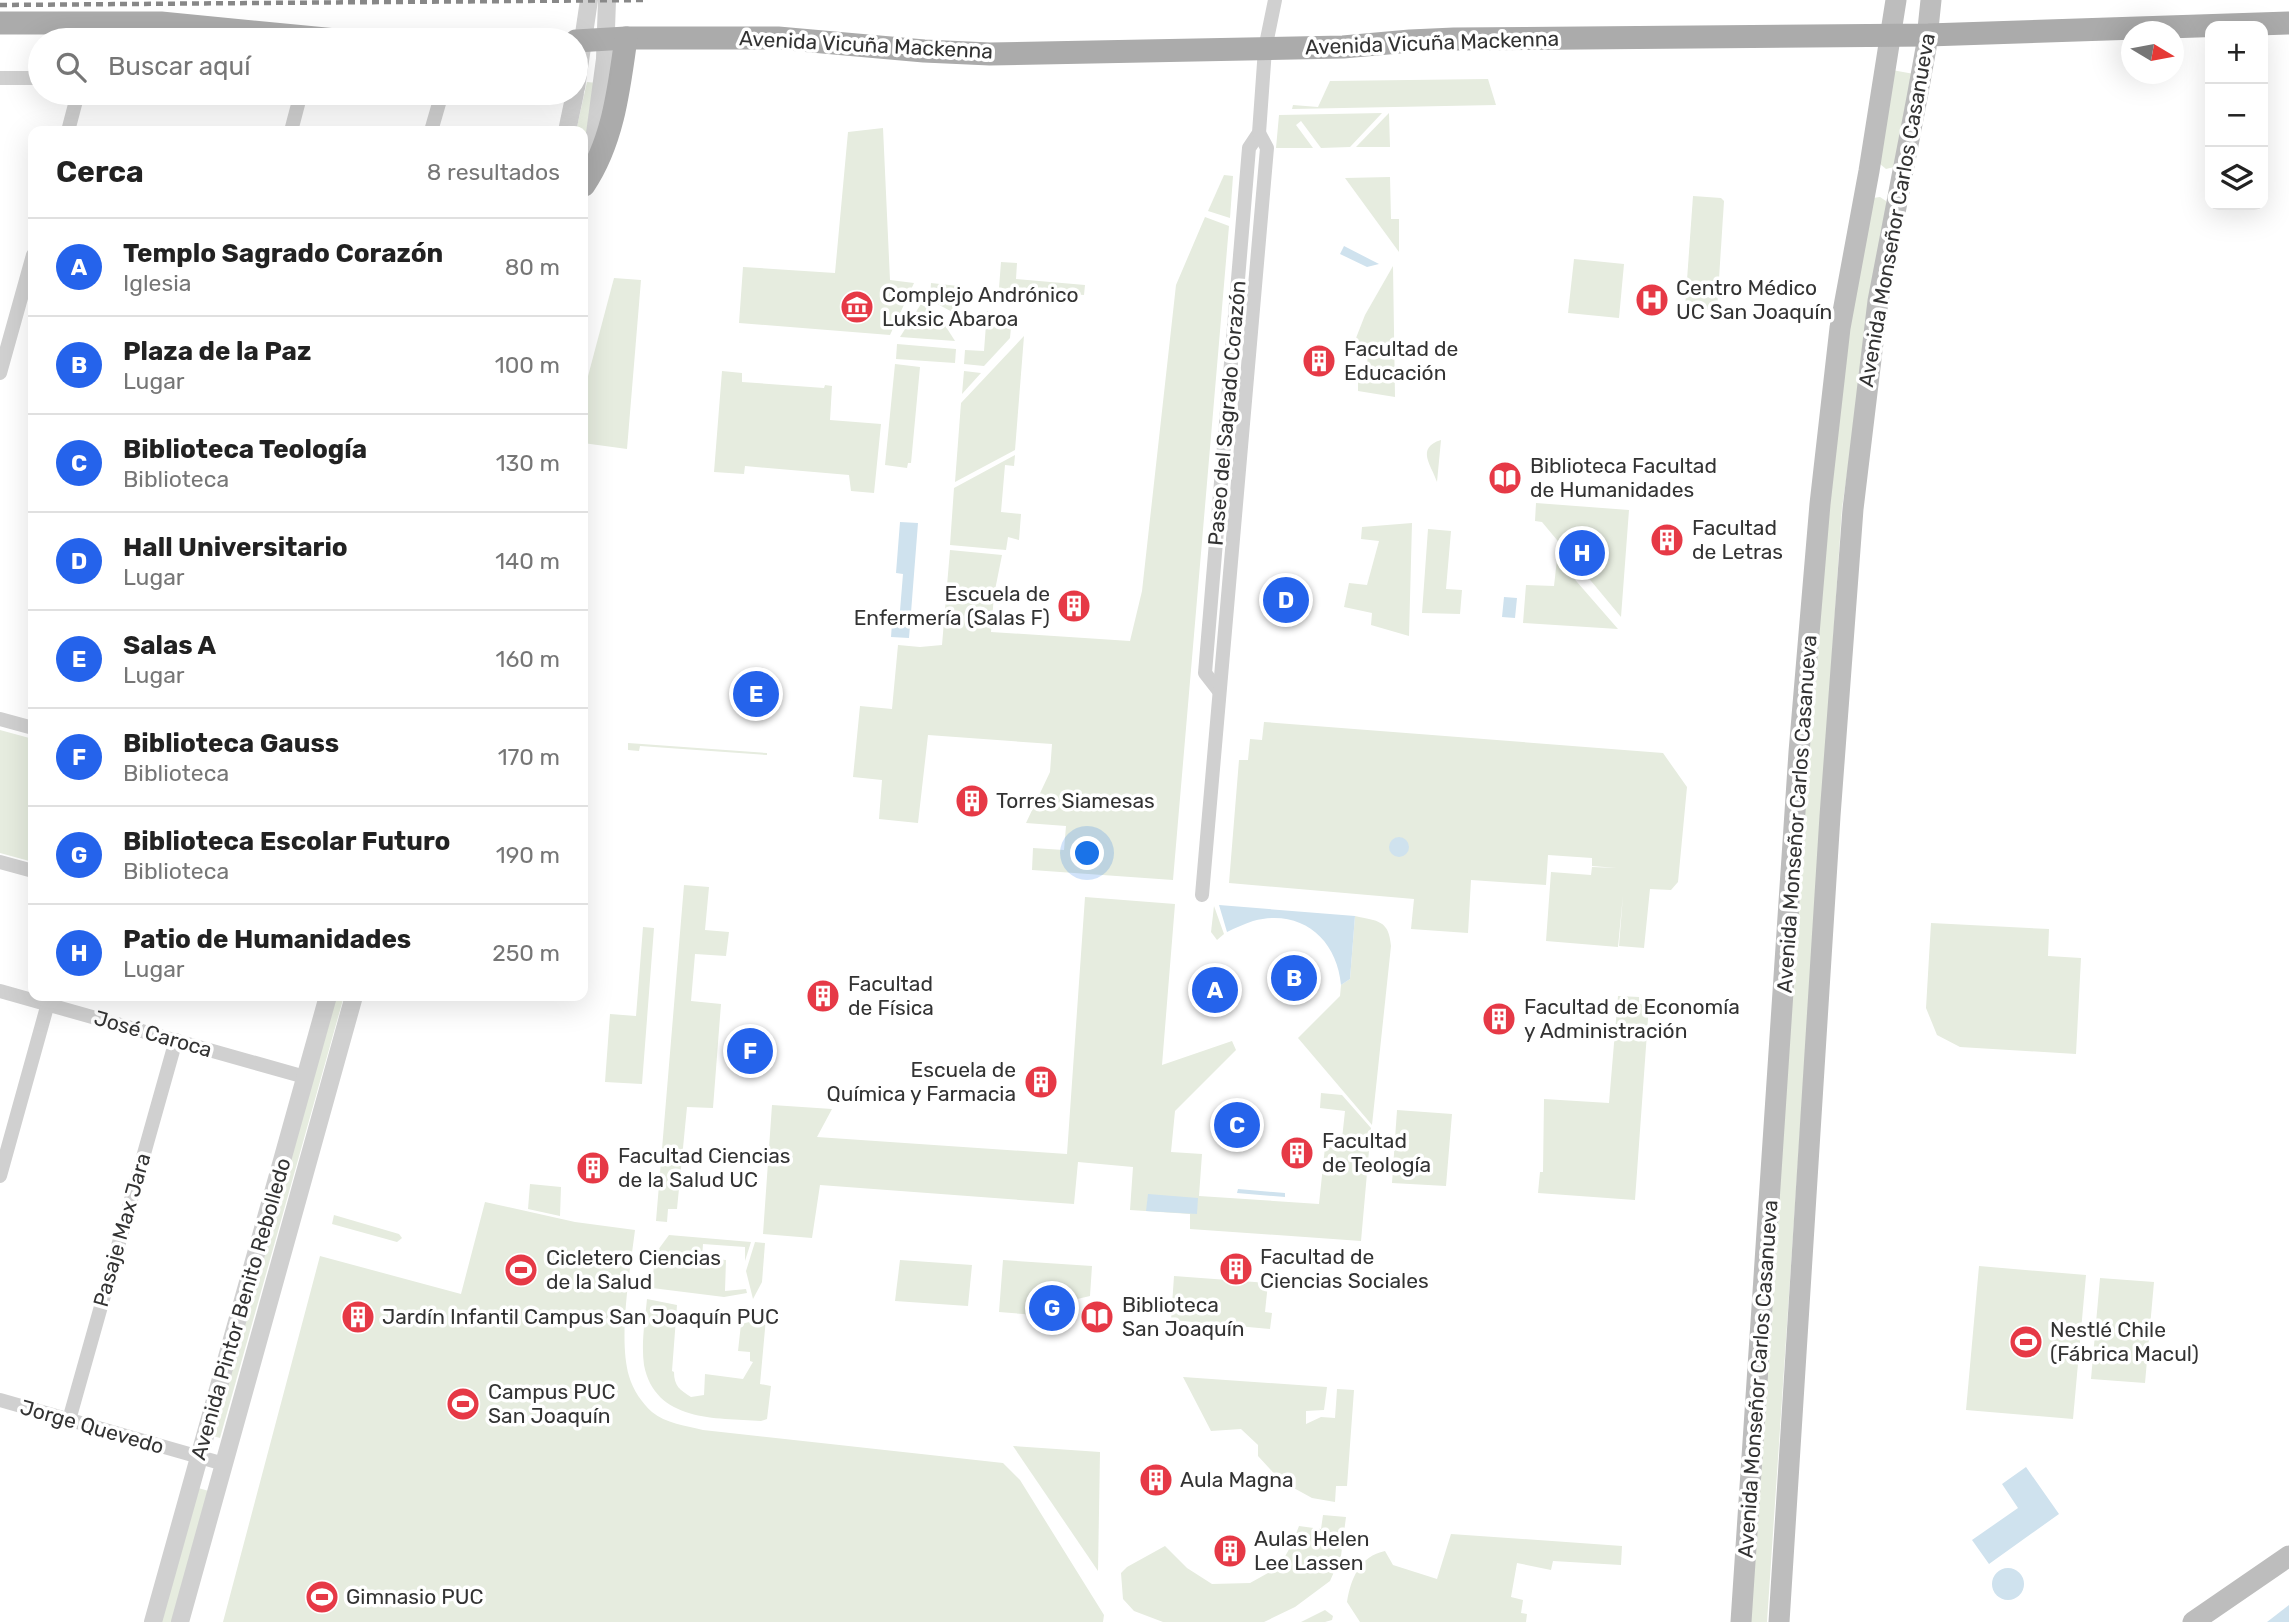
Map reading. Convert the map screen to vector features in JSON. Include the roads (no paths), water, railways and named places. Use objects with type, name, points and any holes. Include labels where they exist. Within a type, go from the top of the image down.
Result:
[{"type":"main road","name":"Avenida Monseñor Carlos Casanueva","points":[[1741,1622],[1799,752],[1820,504],[1843,306],[1869,171],[1895,5]]},
{"type":"main road","name":"Avenida Vicuña Mackenna","points":[[598,40],[778,38],[957,53],[1265,50],[1454,39],[1890,36],[1929,16],[2289,23]]},
{"type":"main road","name":"Avenida Monseñor Carlos Casanueva","points":[[1779,1622],[1830,816],[1853,509],[1878,301],[1929,16]]},
{"type":"main road","points":[[0,23],[161,23],[212,28]]},
{"type":"main road","points":[[588,180],[606,142],[619,88],[598,40]]},
{"type":"main road","points":[[2193,1622],[2289,1556]]},
{"type":"street","points":[[589,0],[598,40]]},
{"type":"street","points":[[588,59],[598,40],[607,0]]},
{"type":"street","name":"Paseo del Sagrado Corazón","points":[[1202,895],[1219,691],[1205,673],[1249,148],[1259,133],[1265,50],[1275,0]]},
{"type":"street","points":[[0,78],[28,78]]},
{"type":"street","points":[[69,126],[75,105]]},
{"type":"street","points":[[292,126],[299,105]]},
{"type":"street","points":[[432,126],[439,105]]},
{"type":"street","points":[[568,126],[572,105]]},
{"type":"street","points":[[0,373],[28,272]]},
{"type":"street","points":[[0,719],[28,727]]},
{"type":"street","points":[[0,862],[28,870]]},
{"type":"street","name":"José Caroca","points":[[0,991],[28,996]]},
{"type":"street","points":[[0,1176],[7,1124],[49,1001]]},
{"type":"street","name":"José Caroca","points":[[52,1001],[305,1077]]},
{"type":"street","name":"Avenida Pintor Benito Rebolledo","points":[[153,1622],[327,1001]]},
{"type":"street","name":"Avenida Pintor Benito Rebolledo","points":[[180,1622],[353,1001]]},
{"type":"street","name":"Pasaje Max Jara","points":[[69,1420],[176,1040]]},
{"type":"street","name":"Jorge Quevedo","points":[[0,1400],[224,1464]]},
{"type":"water","points":[[1344,246],[1379,264],[1367,267],[1340,254]]},
{"type":"water","points":[[900,522],[918,523],[909,638],[891,637],[892,623],[899,623],[903,574],[896,573]]},
{"type":"water","points":[[1504,597],[1517,598],[1515,618],[1502,617]]},
{"type":"water","points":[[1399,837],[1406,840],[1409,847],[1406,854],[1399,857],[1392,854],[1389,847],[1392,840]]},
{"type":"water","points":[[1219,905],[1355,916],[1350,979],[1341,985],[1332,953],[1324,941],[1300,923],[1270,918],[1253,921],[1227,932]]},
{"type":"water","points":[[1238,1189],[1285,1193],[1285,1197],[1237,1193]]},
{"type":"water","points":[[1148,1194],[1198,1198],[1197,1214],[1146,1211]]},
{"type":"water","points":[[2026,1467],[2059,1514],[1989,1564],[1972,1540],[2018,1508],[2002,1484]]},
{"type":"water","points":[[2008,1568],[2019,1573],[2024,1584],[2019,1595],[2008,1600],[1997,1595],[1992,1584],[1997,1573]]},
{"type":"water","points":[[2289,1605],[2289,1622],[2267,1622]]},
{"type":"railway","points":[[0,5],[648,0]]},
{"type":"place","name":"Centro Médico UC San Joaquín","points":[[1652,300]]},
{"type":"place","name":"Complejo Andrónico Luksic Abaroa","points":[[857,307]]},
{"type":"place","name":"Facultad de Educación","points":[[1319,361]]},
{"type":"place","name":"Biblioteca Facultad de Humanidades","points":[[1505,478]]},
{"type":"place","name":"Facultad de Letras","points":[[1667,540]]},
{"type":"place","name":"Patio de Humanidades","points":[[1582,553]]},
{"type":"place","name":"Hall Universitario","points":[[1286,600]]},
{"type":"place","name":"Escuela de Enfermería (Salas F)","points":[[1074,606]]},
{"type":"place","name":"Salas A","points":[[756,694]]},
{"type":"place","name":"Torres Siamesas","points":[[972,801]]},
{"type":"place","name":"Plaza de la Paz","points":[[1294,978]]},
{"type":"place","name":"Templo Sagrado Corazón","points":[[1215,990]]},
{"type":"place","name":"Facultad de Física","points":[[823,996]]},
{"type":"place","name":"Facultad de Economía y Administración","points":[[1499,1019]]},
{"type":"place","name":"Biblioteca Gauss","points":[[750,1051]]},
{"type":"place","name":"Escuela de Química y Farmacia","points":[[1041,1082]]},
{"type":"place","name":"Biblioteca Teología","points":[[1237,1125]]},
{"type":"place","name":"Facultad de Teología","points":[[1297,1153]]},
{"type":"place","name":"Facultad Ciencias de la Salud UC","points":[[593,1168]]},
{"type":"place","name":"Facultad de Ciencias Sociales","points":[[1236,1269]]},
{"type":"place","name":"Cicletero Ciencias de la Salud","points":[[521,1270]]},
{"type":"place","name":"Biblioteca Escolar Futuro","points":[[1052,1308]]},
{"type":"place","name":"Jardín Infantil Campus San Joaquín PUC","points":[[358,1317]]},
{"type":"place","name":"Biblioteca San Joaquín","points":[[1097,1317]]},
{"type":"place","name":"Nestlé Chile (Fábrica Macul)","points":[[2026,1342]]},
{"type":"place","name":"Campus PUC San Joaquín","points":[[463,1404]]},
{"type":"place","name":"Aula Magna","points":[[1156,1480]]},
{"type":"place","name":"Aulas Helen Lee Lassen","points":[[1230,1551]]},
{"type":"place","name":"Gimnasio PUC","points":[[322,1597]]}]
